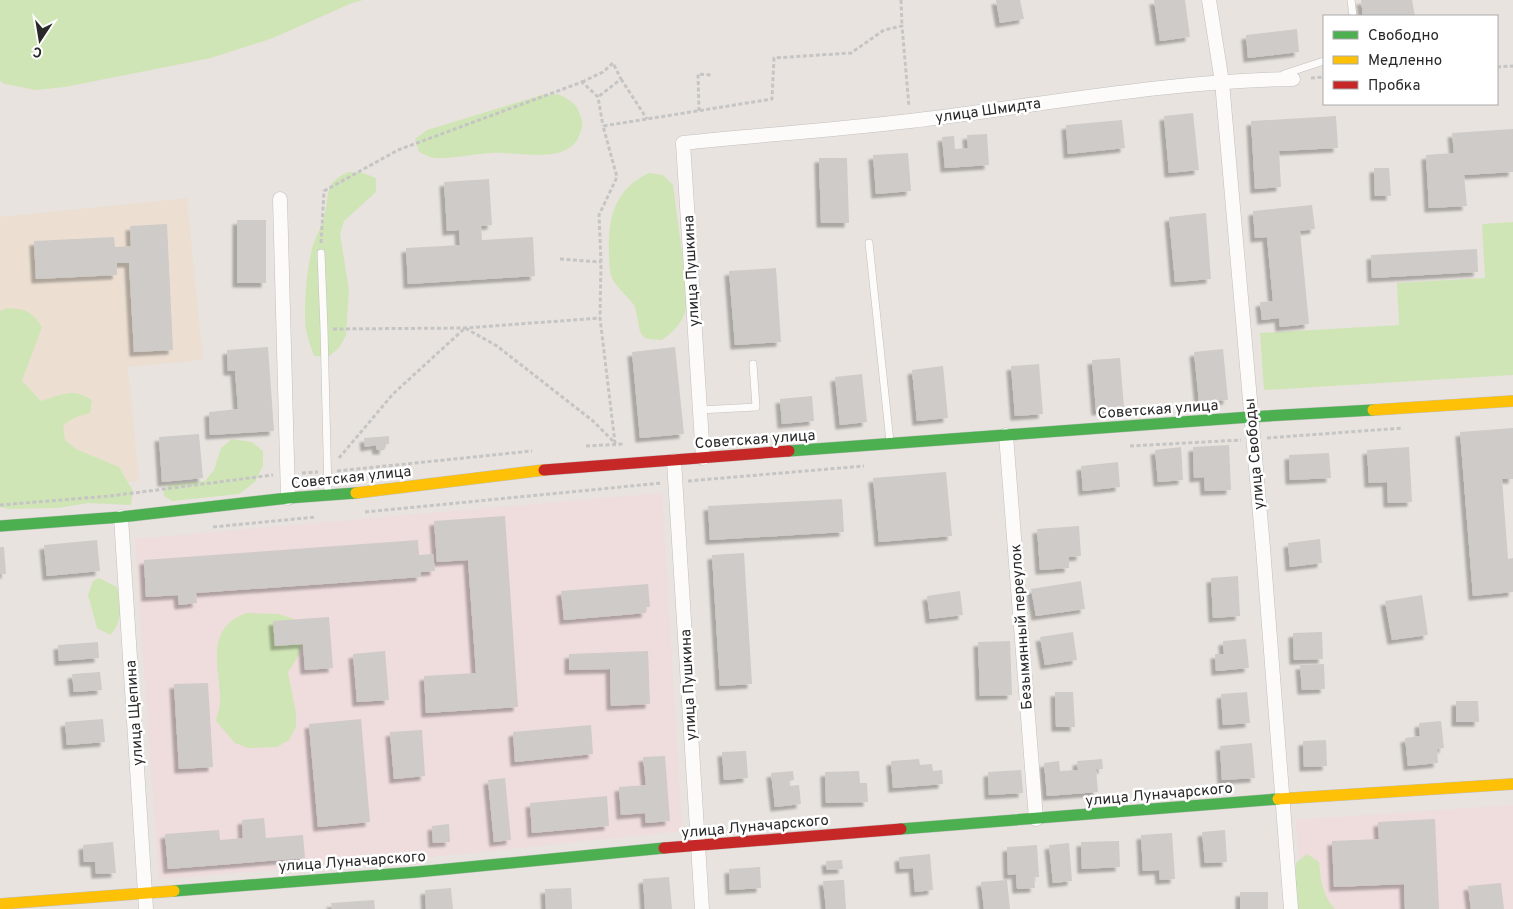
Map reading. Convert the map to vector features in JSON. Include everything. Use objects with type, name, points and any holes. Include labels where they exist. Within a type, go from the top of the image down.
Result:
[{"type":"main road","name":"Советская улица","points":[[0,526],[121,517],[288,498],[328,496],[565,468],[1250,417],[1513,401]]},
{"type":"main road","name":"улица Луначарского","points":[[0,904],[417,872],[697,845],[1284,799],[1513,784]]},
{"type":"street","name":"улица Свободы","points":[[1209,0],[1222,82],[1284,799],[1291,909]]},
{"type":"street","name":"улица Шмидта","points":[[684,143],[910,121],[1069,98],[1222,82],[1293,79]]},
{"type":"street","name":"улица Пушкина","points":[[684,143],[703,458]]},
{"type":"street","points":[[280,199],[288,498]]},
{"type":"street","name":"Безымянный переулок","points":[[1006,435],[1036,819]]},
{"type":"street","name":"улица Пушкина","points":[[674,461],[702,909]]},
{"type":"street","name":"улица Щепина","points":[[121,517],[146,909]]},
{"type":"lane","points":[[1351,0],[1353,15]]},
{"type":"lane","points":[[1257,80],[1295,71],[1323,60]]},
{"type":"lane","points":[[869,243],[890,444]]},
{"type":"lane","points":[[320,253],[328,496]]},
{"type":"lane","points":[[699,410],[756,407],[754,364]]},
{"type":"path","points":[[901,0],[902,26]]},
{"type":"path","points":[[320,253],[324,191],[398,150],[582,82],[603,72],[613,63],[646,119]]},
{"type":"path","points":[[1498,67],[1513,66]]},
{"type":"path","points":[[698,111],[698,74],[712,75]]},
{"type":"path","points":[[598,97],[621,79]]},
{"type":"path","points":[[582,82],[598,97],[603,126]]},
{"type":"path","points":[[560,259],[601,262]]},
{"type":"path","points":[[324,329],[465,328],[600,318],[615,443],[593,421],[505,352],[465,328]]},
{"type":"path","points":[[0,505],[110,496],[287,474],[328,472],[392,394],[465,328]]},
{"type":"path","points":[[1125,447],[1407,428]]},
{"type":"path","points":[[358,513],[676,482],[871,466]]},
{"type":"path","points":[[211,527],[318,517]]},
{"type":"shaded area","points":[[187,198],[203,360],[128,367],[139,481],[0,495],[0,217]]},
{"type":"shaded area","points":[[662,493],[682,831],[420,858],[159,879],[135,539]]},
{"type":"shaded area","points":[[1513,805],[1513,909],[1303,909],[1296,820]]},
{"type":"green space","points":[[0,0],[363,0],[352,3],[273,38],[211,58],[65,87],[36,90],[5,84],[0,81]]},
{"type":"green space","points":[[558,94],[574,104],[579,111],[582,123],[579,136],[573,145],[564,151],[540,155],[491,153],[441,158],[432,158],[419,152],[415,139],[427,130],[542,95]]},
{"type":"green space","points":[[348,172],[363,173],[376,178],[376,192],[344,221],[340,234],[349,290],[346,335],[339,348],[328,357],[314,356],[305,321],[307,275],[313,245],[323,220],[330,186]]},
{"type":"green space","points":[[649,173],[663,175],[673,185],[687,290],[685,313],[682,319],[662,340],[649,339],[643,336],[635,306],[614,281],[609,267],[610,227],[616,205],[628,187]]},
{"type":"green space","points":[[1513,222],[1513,375],[1264,390],[1260,333],[1399,325],[1397,283],[1485,278],[1482,224]]},
{"type":"green space","points":[[7,308],[19,309],[32,314],[42,327],[22,381],[41,401],[67,393],[78,394],[92,400],[90,413],[76,417],[63,425],[65,440],[76,449],[119,467],[133,491],[131,505],[88,503],[58,508],[8,509],[0,507],[0,311]]},
{"type":"green space","points":[[232,439],[252,442],[263,451],[263,465],[255,482],[239,494],[172,501],[164,496],[164,490],[169,485],[205,481],[214,470],[221,448]]},
{"type":"green space","points":[[99,578],[117,587],[119,593],[119,619],[110,635],[97,628],[88,595],[93,581]]},
{"type":"green space","points":[[246,613],[279,614],[294,619],[304,630],[299,653],[288,672],[296,713],[296,727],[289,740],[277,747],[248,748],[235,743],[216,721],[220,707],[217,660],[219,641],[227,625],[235,618]]},
{"type":"green space","points":[[1307,854],[1319,862],[1325,893],[1335,909],[1298,909],[1295,877],[1296,863]]},
{"type":"building","points":[[996,0],[1020,0],[1024,19],[1000,23]]},
{"type":"building","points":[[1154,0],[1185,0],[1190,37],[1160,41]]},
{"type":"building","points":[[1361,0],[1412,0],[1415,15],[1363,15]]},
{"type":"building","points":[[1297,29],[1299,52],[1248,58],[1246,35]]},
{"type":"building","points":[[1193,113],[1199,170],[1169,173],[1164,116]]},
{"type":"building","points":[[1336,116],[1338,148],[1279,151],[1281,187],[1255,189],[1251,121]]},
{"type":"building","points":[[1122,120],[1125,148],[1068,154],[1066,125]]},
{"type":"building","points":[[1513,129],[1513,172],[1464,175],[1467,206],[1429,208],[1426,155],[1454,153],[1452,133]]},
{"type":"building","points":[[987,134],[989,165],[945,168],[942,137],[954,136],[955,149],[968,148],[967,135]]},
{"type":"building","points":[[908,153],[911,191],[876,194],[873,155]]},
{"type":"building","points":[[819,158],[847,158],[849,223],[821,223]]},
{"type":"building","points":[[1374,168],[1389,168],[1391,196],[1375,196]]},
{"type":"building","points":[[489,179],[492,225],[481,226],[482,240],[533,237],[535,276],[408,284],[406,248],[460,245],[459,230],[447,231],[444,182]]},
{"type":"building","points":[[1312,205],[1315,229],[1300,231],[1309,324],[1280,327],[1279,318],[1262,320],[1260,302],[1273,301],[1267,237],[1255,238],[1253,211]]},
{"type":"building","points":[[1206,213],[1211,279],[1175,282],[1169,217]]},
{"type":"building","points":[[237,220],[266,220],[266,283],[237,283]]},
{"type":"building","points":[[167,224],[173,350],[134,352],[129,263],[117,263],[117,275],[36,279],[34,241],[114,237],[115,247],[131,246],[130,226]]},
{"type":"building","points":[[1477,249],[1478,272],[1372,278],[1371,255]]},
{"type":"building","points":[[776,268],[781,342],[735,345],[729,271]]},
{"type":"building","points":[[268,347],[274,431],[210,435],[209,412],[238,409],[235,371],[228,371],[227,350]]},
{"type":"building","points":[[675,347],[684,434],[640,438],[632,352]]},
{"type":"building","points":[[1223,349],[1228,400],[1199,402],[1194,352]]},
{"type":"building","points":[[1120,358],[1124,408],[1096,411],[1092,360]]},
{"type":"building","points":[[1039,364],[1043,414],[1015,416],[1011,366]]},
{"type":"building","points":[[943,366],[948,418],[917,421],[912,370]]},
{"type":"building","points":[[862,374],[867,422],[840,425],[835,377]]},
{"type":"building","points":[[812,396],[814,421],[782,424],[780,399]]},
{"type":"building","points":[[1513,428],[1513,479],[1502,479],[1508,559],[1513,558],[1513,592],[1473,596],[1460,432]]},
{"type":"building","points":[[199,434],[203,478],[162,482],[159,437]]},
{"type":"building","points":[[389,436],[389,444],[384,445],[384,450],[377,450],[376,445],[365,447],[364,438]]},
{"type":"building","points":[[1229,445],[1231,490],[1205,491],[1204,477],[1194,478],[1193,447]]},
{"type":"building","points":[[1181,447],[1183,480],[1158,482],[1155,450]]},
{"type":"building","points":[[1409,447],[1412,502],[1388,503],[1387,482],[1369,483],[1367,450]]},
{"type":"building","points":[[1329,453],[1331,478],[1290,480],[1289,455]]},
{"type":"building","points":[[1118,462],[1120,487],[1083,491],[1081,466]]},
{"type":"building","points":[[946,472],[952,536],[879,542],[873,478]]},
{"type":"building","points":[[842,499],[844,532],[710,540],[708,506]]},
{"type":"building","points":[[505,516],[518,707],[426,713],[424,676],[476,673],[468,560],[437,562],[434,521]]},
{"type":"building","points":[[1079,526],[1081,556],[1069,557],[1069,568],[1040,570],[1037,529]]},
{"type":"building","points":[[1320,539],[1322,563],[1290,567],[1288,543]]},
{"type":"building","points":[[97,540],[100,571],[47,576],[44,545]]},
{"type":"building","points":[[418,540],[419,555],[433,554],[435,571],[421,572],[421,577],[196,593],[197,603],[179,605],[178,595],[146,597],[144,560]]},
{"type":"building","points":[[0,547],[4,547],[6,574],[0,574]]},
{"type":"building","points":[[744,553],[752,684],[720,686],[712,555]]},
{"type":"building","points":[[1238,576],[1240,616],[1213,618],[1211,578]]},
{"type":"building","points":[[1081,581],[1085,609],[1036,616],[1031,589]]},
{"type":"building","points":[[648,584],[650,607],[646,607],[646,613],[564,620],[561,591]]},
{"type":"building","points":[[960,591],[963,615],[930,619],[927,596]]},
{"type":"building","points":[[1422,595],[1428,635],[1392,640],[1385,601]]},
{"type":"building","points":[[329,617],[333,668],[305,670],[303,644],[275,646],[273,621]]},
{"type":"building","points":[[1073,632],[1077,660],[1045,665],[1040,637]]},
{"type":"building","points":[[1322,632],[1323,659],[1294,660],[1293,633]]},
{"type":"building","points":[[1246,639],[1249,668],[1216,671],[1215,654],[1224,654],[1223,641]]},
{"type":"building","points":[[1010,641],[1012,695],[980,696],[978,642]]},
{"type":"building","points":[[98,642],[99,658],[59,661],[58,645]]},
{"type":"building","points":[[385,651],[389,700],[357,702],[353,654]]},
{"type":"building","points":[[648,651],[650,704],[611,706],[610,669],[569,670],[569,654]]},
{"type":"building","points":[[1324,664],[1325,689],[1302,690],[1300,665]]},
{"type":"building","points":[[100,672],[102,690],[74,692],[72,674]]},
{"type":"building","points":[[208,683],[213,767],[179,769],[174,684]]},
{"type":"building","points":[[1055,692],[1073,692],[1075,727],[1056,727]]},
{"type":"building","points":[[1247,692],[1250,723],[1223,725],[1221,694]]},
{"type":"building","points":[[1456,701],[1478,701],[1479,722],[1456,722]]},
{"type":"building","points":[[103,719],[105,742],[67,745],[65,722]]},
{"type":"building","points":[[361,719],[370,822],[318,827],[309,724]]},
{"type":"building","points":[[1441,721],[1444,748],[1437,749],[1438,763],[1408,766],[1405,738],[1420,736],[1419,723]]},
{"type":"building","points":[[591,725],[593,754],[515,762],[513,732]]},
{"type":"building","points":[[422,730],[425,776],[394,779],[390,732]]},
{"type":"building","points":[[1326,740],[1327,766],[1304,767],[1303,741]]},
{"type":"building","points":[[1252,743],[1255,778],[1222,780],[1220,746]]},
{"type":"building","points":[[746,751],[748,778],[724,780],[722,752]]},
{"type":"building","points":[[665,756],[670,821],[646,823],[645,813],[621,815],[619,787],[646,785],[643,757]]},
{"type":"building","points":[[919,759],[920,765],[932,764],[933,771],[942,770],[943,784],[893,788],[891,761]]},
{"type":"building","points":[[1102,759],[1103,769],[1096,769],[1098,792],[1047,796],[1044,763],[1059,761],[1060,771],[1078,770],[1077,761]]},
{"type":"building","points":[[1021,770],[1023,793],[989,795],[988,772]]},
{"type":"building","points":[[793,771],[794,780],[789,781],[790,786],[799,785],[801,804],[775,807],[771,773]]},
{"type":"building","points":[[859,771],[860,783],[867,783],[868,802],[826,803],[825,772]]},
{"type":"building","points":[[505,778],[511,840],[494,842],[488,780]]},
{"type":"building","points":[[607,796],[609,826],[532,833],[530,803]]},
{"type":"building","points":[[264,818],[266,838],[303,835],[305,858],[168,869],[165,834],[219,830],[220,840],[243,838],[242,820]]},
{"type":"building","points":[[1435,819],[1439,909],[1405,909],[1404,884],[1334,887],[1332,841],[1379,839],[1378,822]]},
{"type":"building","points":[[449,824],[450,842],[433,843],[432,826]]},
{"type":"building","points":[[1225,830],[1227,862],[1205,863],[1202,832]]},
{"type":"building","points":[[1172,833],[1175,879],[1160,880],[1159,870],[1143,871],[1141,835]]},
{"type":"building","points":[[1119,841],[1120,867],[1082,869],[1081,842]]},
{"type":"building","points":[[113,842],[116,873],[96,874],[95,862],[84,862],[83,845]]},
{"type":"building","points":[[1069,843],[1072,881],[1053,883],[1049,845]]},
{"type":"building","points":[[1037,845],[1039,877],[1034,877],[1035,888],[1017,889],[1016,874],[1008,875],[1007,847]]},
{"type":"building","points":[[930,854],[933,890],[915,892],[913,868],[900,869],[899,857]]},
{"type":"building","points":[[842,860],[843,869],[827,870],[826,861]]},
{"type":"building","points":[[760,867],[761,888],[730,890],[729,869]]},
{"type":"building","points":[[669,877],[672,909],[645,909],[643,879]]},
{"type":"building","points":[[844,880],[846,909],[826,909],[823,881]]},
{"type":"building","points":[[1007,880],[1010,909],[984,909],[981,882]]},
{"type":"building","points":[[1501,883],[1504,909],[1471,909],[1468,886]]},
{"type":"building","points":[[451,888],[453,909],[426,909],[425,890]]},
{"type":"building","points":[[571,888],[572,909],[546,909],[545,889]]},
{"type":"building","points":[[1240,892],[1268,892],[1268,909],[1240,909]]},
{"type":"building","points":[[374,900],[375,909],[332,909],[331,903]]},
{"type":"traffic: fast","points":[[789,451],[1250,417],[1373,410]]},
{"type":"traffic: fast","points":[[0,526],[121,517],[288,498],[356,493]]},
{"type":"traffic: fast","points":[[901,829],[1278,799]]},
{"type":"traffic: fast","points":[[174,891],[417,872],[664,848]]},
{"type":"traffic: slow","points":[[1373,410],[1513,401]]},
{"type":"traffic: slow","points":[[356,493],[544,470]]},
{"type":"traffic: slow","points":[[1278,799],[1513,784]]},
{"type":"traffic: slow","points":[[0,904],[174,891]]},
{"type":"traffic: jam","points":[[544,470],[789,451]]},
{"type":"traffic: jam","points":[[664,848],[901,829]]}]
